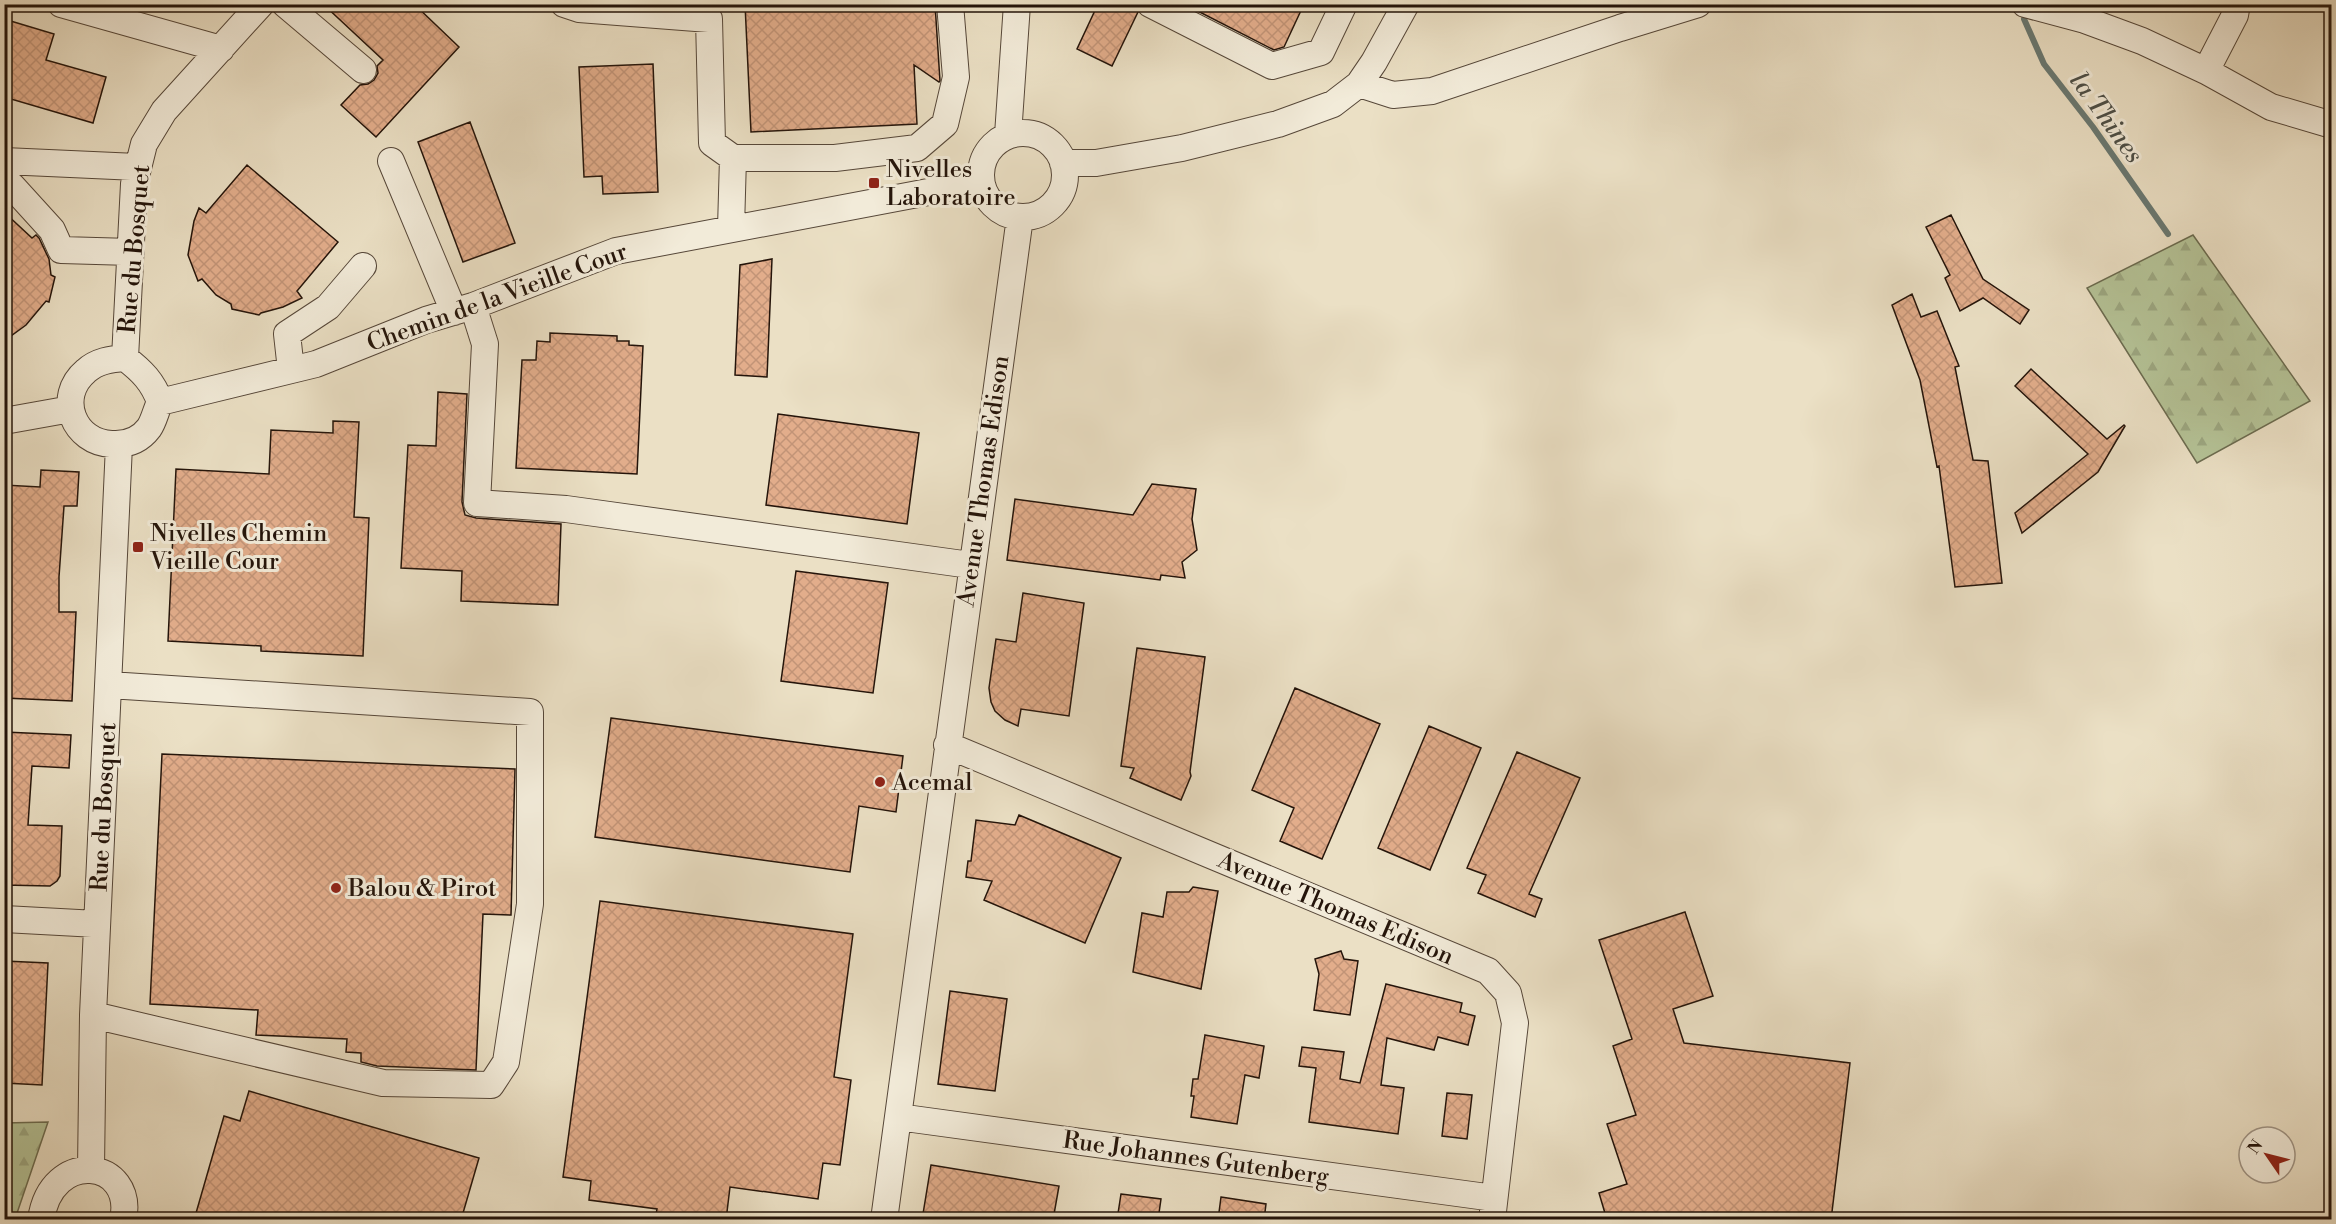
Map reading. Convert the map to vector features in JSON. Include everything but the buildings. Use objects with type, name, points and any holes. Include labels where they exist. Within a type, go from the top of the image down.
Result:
[{"type":"street","points":[[61,4],[221,48]]},
{"type":"street","name":"Rue du Bosquet","points":[[125,358],[137,167],[148,136],[164,111],[261,4]]},
{"type":"street","points":[[285,4],[363,70]]},
{"type":"street","points":[[564,4],[579,9],[709,19],[712,143],[734,158],[835,158],[917,148],[945,124],[956,77],[950,4]]},
{"type":"street","points":[[1008,135],[1017,4]]},
{"type":"street","points":[[1150,4],[1272,66],[1322,52],[1344,4]]},
{"type":"street","points":[[1063,162],[1096,163],[1171,150],[1278,124],[1333,104],[1359,84],[1406,4]]},
{"type":"street","points":[[1359,84],[1393,95],[1432,91],[1698,4]]},
{"type":"street","points":[[2025,4],[2085,20],[2142,41],[2206,71],[2271,107],[2331,125]]},
{"type":"street","points":[[2206,71],[2235,15],[2237,4]]},
{"type":"street","points":[[1033,133],[1046,139],[1057,149],[1063,162],[1065,175],[1062,190],[1043,212],[1029,216],[1020,217],[1008,214],[995,207],[986,196],[981,182],[981,167],[986,153],[996,142],[1008,135],[1033,133]]},
{"type":"street","points":[[731,228],[734,158]]},
{"type":"street","points":[[4,161],[137,167]]},
{"type":"street","points":[[391,161],[463,309],[485,344],[477,503],[566,509],[963,564]]},
{"type":"street","name":"Chemin de la Vieille Cour","points":[[160,402],[316,364],[426,320],[463,309],[616,251],[981,182]]},
{"type":"street","points":[[12,186],[52,230],[61,250],[131,252]]},
{"type":"street","name":"Avenue Thomas Edison","points":[[884,1220],[1020,217]]},
{"type":"street","points":[[291,370],[287,333],[328,307],[363,266]]},
{"type":"street","name":"Rue du Bosquet","points":[[71,409],[71,397],[76,383],[85,371],[98,363],[125,358],[142,371],[150,381],[160,402]]},
{"type":"street","points":[[4,421],[71,409],[80,430],[91,440],[119,445],[140,437],[150,426],[160,402]]},
{"type":"street","name":"Rue du Bosquet","points":[[91,1169],[93,1015],[119,445]]},
{"type":"street","points":[[93,1015],[383,1083],[491,1085],[506,1062],[530,904],[530,712],[108,685]]},
{"type":"street","name":"Avenue Thomas Edison","points":[[947,745],[1488,971],[1508,993],[1515,1023],[1493,1209]]},
{"type":"street","points":[[4,919],[97,924]]},
{"type":"street","name":"Rue Johannes Gutenberg","points":[[898,1117],[1493,1209]]},
{"type":"street","points":[[41,1220],[43,1205],[57,1182],[68,1174],[91,1169],[111,1177],[123,1197],[123,1220]]},
{"type":"green space","points":[[2193,235],[2310,401],[2197,463],[2087,288]]},
{"type":"green space","points":[[48,1122],[15,1219],[5,1219],[5,1123]]},
{"type":"waterway","name":"la Thines","points":[[2024,19],[2044,64],[2093,127],[2168,234]]},
{"type":"place","name":"Nivelles Laboratoire","points":[[874,183]]},
{"type":"place","name":"Nivelles Chemin Vieille Cour","points":[[138,547]]},
{"type":"place","name":"Acemal","points":[[880,782]]},
{"type":"place","name":"Balou & Pirot","points":[[336,888]]}]
